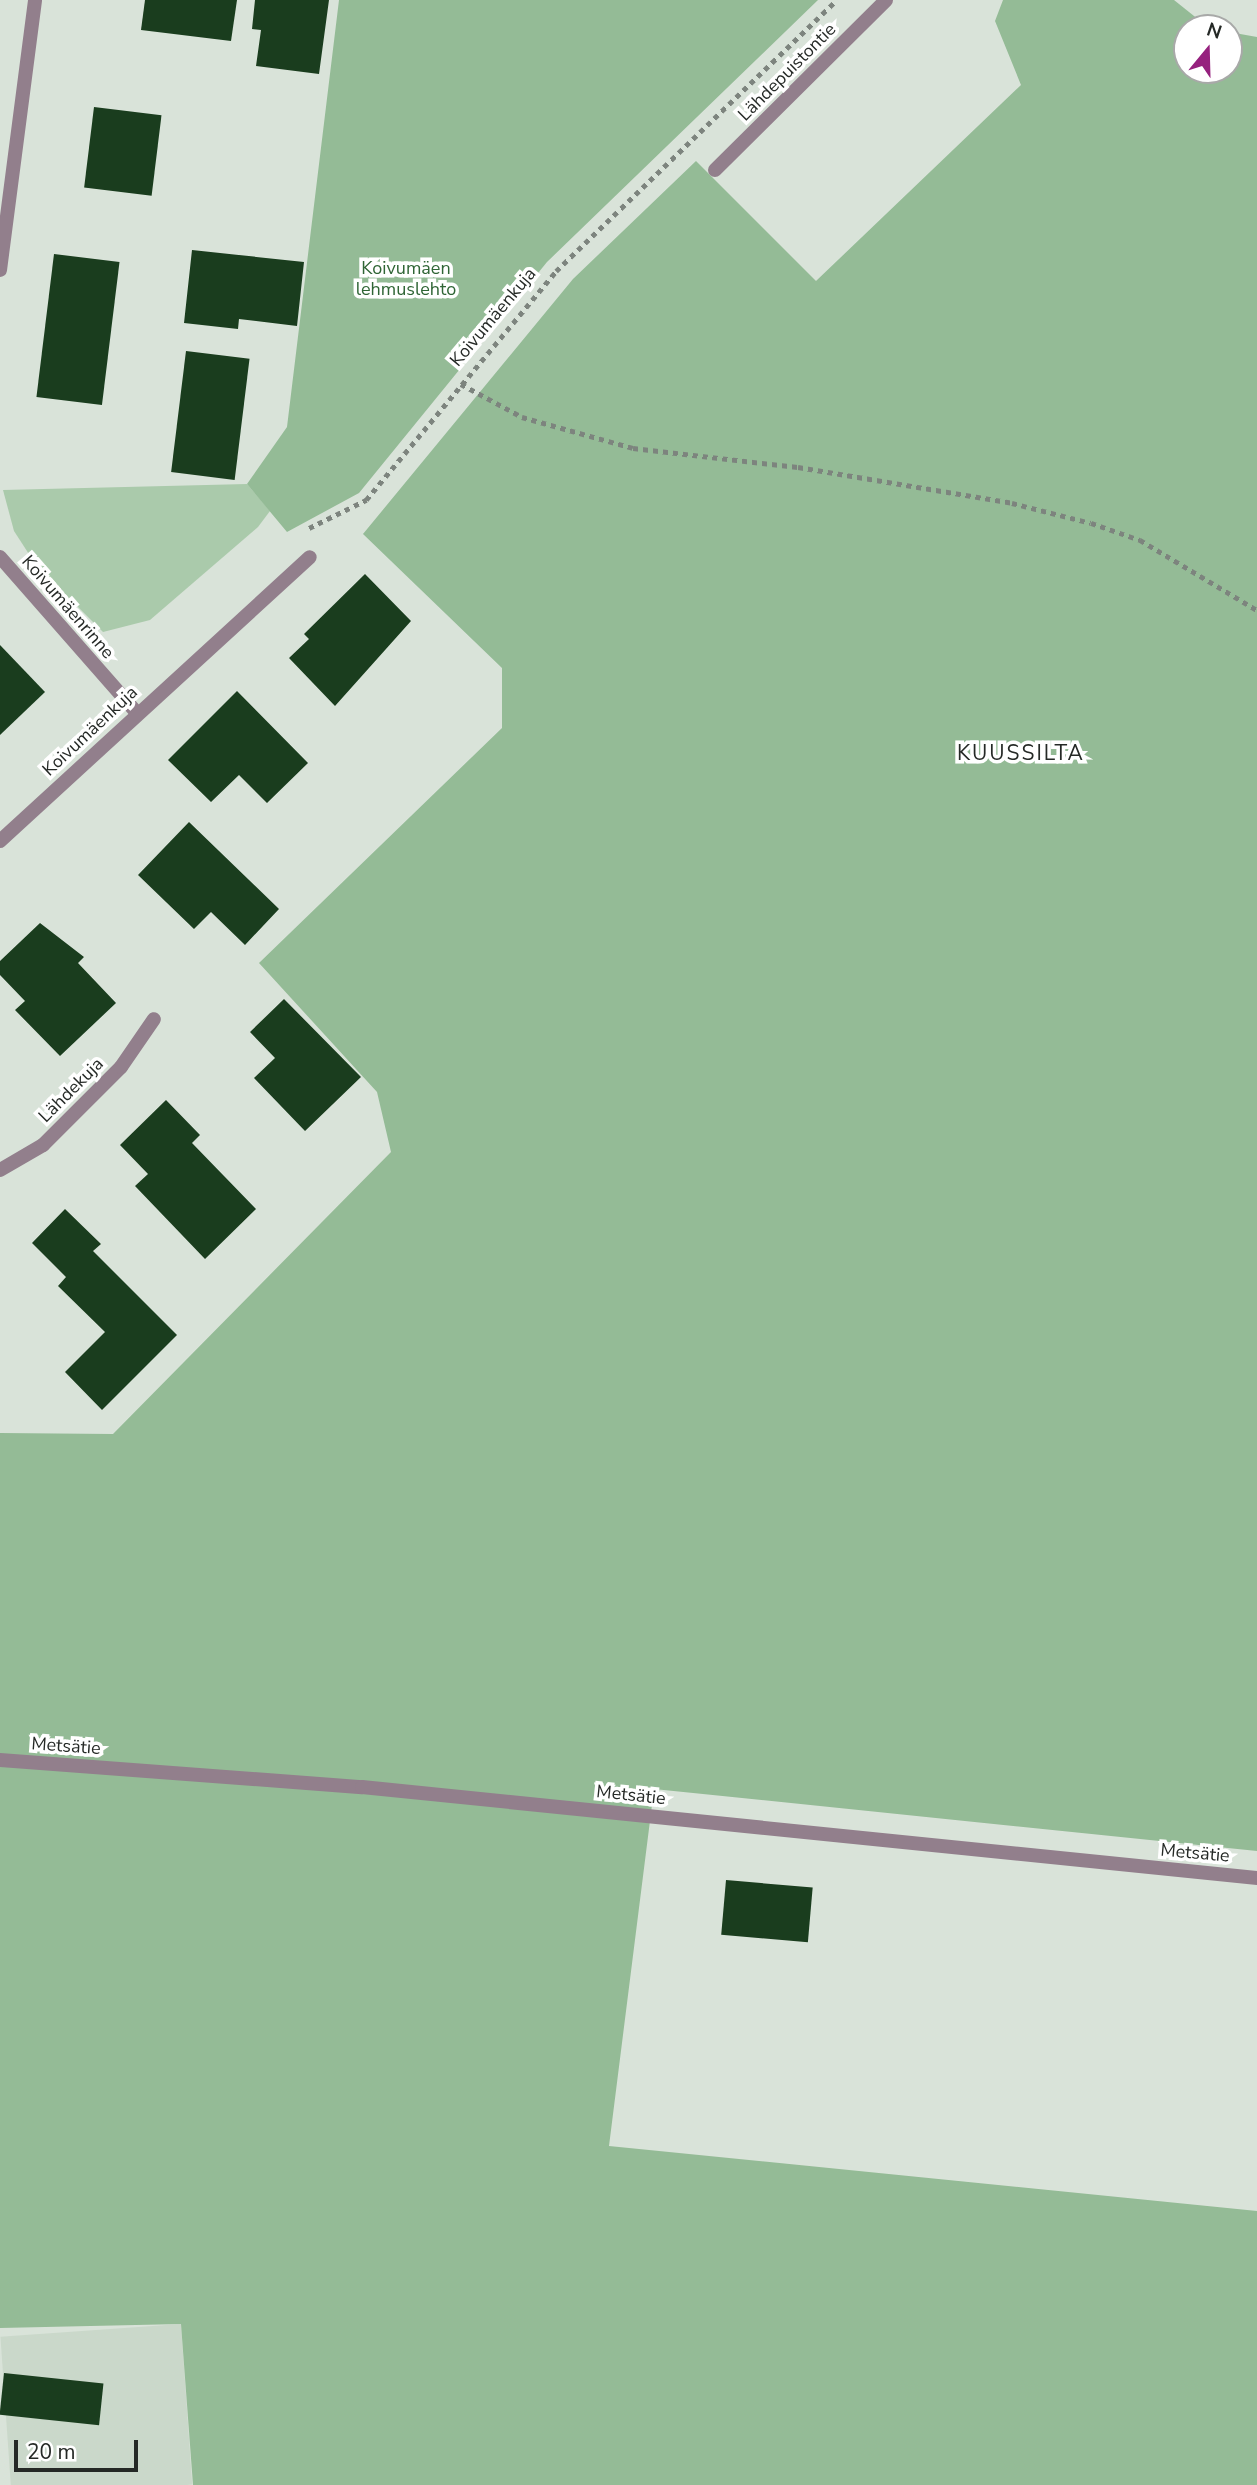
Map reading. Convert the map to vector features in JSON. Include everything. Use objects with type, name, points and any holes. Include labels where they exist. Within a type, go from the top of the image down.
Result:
[{"type":"street","points":[[0,270],[35,0]]},
{"type":"street","name":"Lähdepuistontie","points":[[715,170],[886,0]]},
{"type":"street","name":"Koivumäenrinne","points":[[0,557],[136,712]]},
{"type":"street","name":"Koivumäenkuja","points":[[0,841],[136,712],[306,561]]},
{"type":"street","name":"Lähdekuja","points":[[0,1170],[43,1145],[121,1067],[154,1019]]},
{"type":"street","name":"Metsätie","points":[[0,1760],[362,1787],[1257,1878]]},
{"type":"path","name":"Koivumäenkuja","points":[[306,561],[305,530],[366,500],[556,271],[837,0]]},
{"type":"path","points":[[461,384],[522,417],[633,448],[812,469],[1012,503],[1091,523],[1140,540],[1257,610]]},
{"type":"shaded area","points":[[181,2324],[192,2485],[11,2485],[0,2337]]},
{"type":"green space","name":"Koivumäen lehmuslehto","points":[[339,0],[818,0],[547,262],[359,493],[287,532],[247,484],[287,427]]},
{"type":"green space","points":[[1003,0],[1174,0],[1192,14],[1173,14],[1173,84],[1243,84],[1243,34],[1257,37],[1257,1851],[654,1789],[609,2146],[1257,2211],[1257,2485],[193,2485],[181,2324],[0,2328],[0,1433],[113,1434],[391,1152],[377,1092],[259,963],[502,728],[502,668],[363,534],[573,279],[696,161],[816,281],[1021,85],[995,21]]},
{"type":"green space","points":[[247,484],[270,511],[258,527],[150,620],[103,632],[36,565],[14,531],[3,490]]},
{"type":"building","points":[[145,0],[237,0],[231,41],[141,30]]},
{"type":"building","points":[[255,0],[329,0],[319,74],[256,66],[261,30],[252,29]]},
{"type":"building","points":[[94,107],[161,115],[152,196],[84,187]]},
{"type":"building","points":[[192,250],[304,262],[297,326],[239,319],[238,329],[184,323]]},
{"type":"building","points":[[54,254],[120,262],[102,405],[36,397]]},
{"type":"building","points":[[186,351],[250,359],[235,480],[171,472]]},
{"type":"building","points":[[365,574],[411,621],[335,706],[289,658],[309,639],[304,634]]},
{"type":"building","points":[[0,645],[45,692],[0,735]]},
{"type":"building","points":[[237,691],[308,763],[267,803],[239,775],[211,802],[168,760]]},
{"type":"building","points":[[189,822],[279,909],[245,945],[211,912],[194,929],[138,875]]},
{"type":"building","points":[[40,923],[84,957],[78,963],[116,1003],[60,1056],[15,1010],[25,1001],[0,975],[0,961]]},
{"type":"building","points":[[284,999],[361,1077],[305,1131],[254,1078],[275,1058],[250,1032]]},
{"type":"building","points":[[166,1100],[200,1135],[192,1143],[256,1209],[205,1259],[135,1186],[148,1174],[120,1145]]},
{"type":"building","points":[[65,1209],[101,1244],[93,1251],[177,1335],[102,1410],[65,1372],[105,1332],[58,1286],[66,1277],[32,1243]]},
{"type":"building","points":[[726,1880],[813,1888],[808,1942],[721,1935]]},
{"type":"building","points":[[4,2373],[103,2383],[99,2425],[0,2415]]},
{"type":"district","name":"KUUSSILTA","points":[[1021,753]]}]
